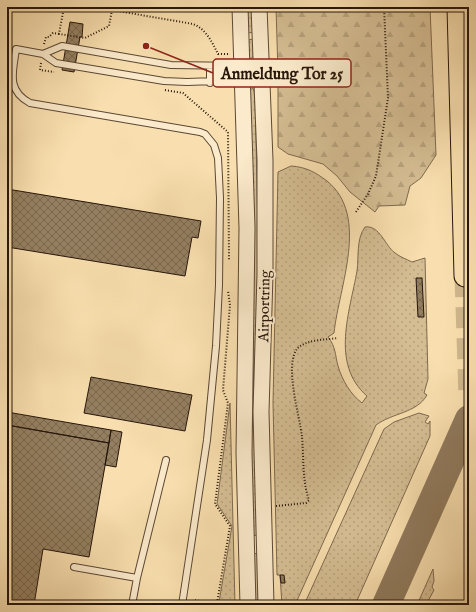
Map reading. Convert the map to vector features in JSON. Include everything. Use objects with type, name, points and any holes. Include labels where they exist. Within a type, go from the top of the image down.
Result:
[{"type":"highway","points":[[458,7],[465,276]]},
{"type":"street","name":"Airportring","points":[[240,7],[245,74],[247,228],[244,453],[248,605]]},
{"type":"street","name":"Airportring","points":[[259,7],[265,160],[261,412],[266,605]]},
{"type":"lane","points":[[43,54],[62,46],[171,65],[210,66],[245,74],[259,90],[263,103]]},
{"type":"lane","points":[[182,605],[200,491],[213,376],[219,277],[220,198],[218,158],[214,145],[205,134],[200,132],[30,103],[24,99],[13,84],[12,78],[16,49],[43,54],[56,63],[69,66],[173,82],[210,83],[245,74],[261,58]]},
{"type":"lane","points":[[210,66],[210,83]]},
{"type":"lane","points":[[132,605],[137,578],[166,460]]},
{"type":"lane","points":[[74,568],[137,578]]},
{"type":"path","points":[[59,34],[64,7]]},
{"type":"path","points":[[356,212],[368,194],[376,176],[388,98],[384,7]]},
{"type":"path","points":[[55,72],[40,70],[46,37],[49,37],[53,33],[85,38],[109,26],[112,10],[199,26],[210,39],[218,54],[232,54]]},
{"type":"path","points":[[160,89],[183,93],[228,132],[229,262]]},
{"type":"path","points":[[217,603],[230,526],[215,504],[228,404],[223,390],[230,305],[228,301],[228,285]]},
{"type":"path","points":[[263,509],[306,503],[309,500],[304,487],[303,448],[295,401],[293,363],[296,351],[302,345],[338,338]]},
{"type":"path","points":[[193,605],[194,600],[223,605]]},
{"type":"green space","points":[[247,7],[254,7],[255,32],[248,33]]},
{"type":"green space","points":[[276,7],[430,7],[436,155],[421,178],[410,186],[405,205],[379,206],[375,212],[350,192],[337,176],[323,164],[288,154],[278,147]]},
{"type":"green space","points":[[253,39],[255,54],[250,60],[248,59],[248,40]]},
{"type":"green space","points":[[253,88],[255,95],[258,233],[258,536],[253,535],[250,395],[253,233],[250,90]]},
{"type":"green space","points":[[291,166],[310,170],[327,181],[340,196],[347,213],[349,232],[345,273],[334,333],[328,337],[334,348],[338,366],[347,387],[362,403],[367,396],[356,383],[349,369],[346,353],[347,320],[357,271],[360,237],[365,227],[375,229],[391,250],[401,257],[412,262],[425,258],[428,379],[424,393],[427,395],[423,401],[417,406],[376,425],[295,605],[282,605],[280,575],[277,575],[273,403],[278,172]]},
{"type":"green space","points":[[230,403],[235,605],[224,605],[224,602],[219,602],[232,526],[217,504]]},
{"type":"green space","points":[[419,413],[429,416],[425,422],[428,424],[430,421],[430,436],[355,605],[304,605],[384,429],[394,422]]},
{"type":"green space","points":[[254,553],[260,555],[262,605],[254,605]]},
{"type":"green space","points":[[433,569],[434,581],[432,587],[434,590],[426,605],[417,605]]},
{"type":"building","points":[[70,22],[83,24],[82,37],[80,37],[74,72],[62,70]]},
{"type":"building","points":[[7,189],[201,221],[198,238],[192,237],[185,276],[7,247]]},
{"type":"building","points":[[416,278],[422,278],[424,317],[418,317]]},
{"type":"building","points":[[91,377],[192,395],[185,431],[84,413]]},
{"type":"building","points":[[7,412],[111,430],[109,443],[7,425]]},
{"type":"building","points":[[7,425],[109,443],[89,557],[43,549],[34,605],[7,605]]},
{"type":"building","points":[[111,430],[122,432],[116,467],[105,465]]},
{"type":"building","points":[[280,575],[284,575],[285,583],[281,583]]},
{"type":"taxiway","points":[[386,605],[469,419]]},
{"type":"tunnel","points":[[465,276],[469,396]]},
{"type":"place","name":"Anmeldung Tor 25","points":[[146,46]]}]
